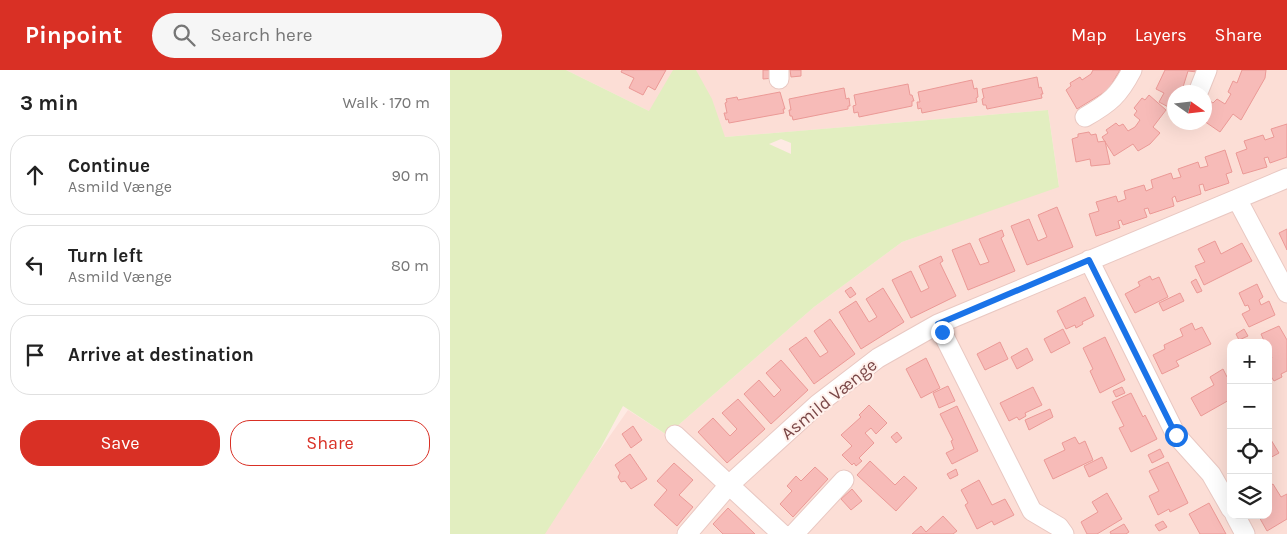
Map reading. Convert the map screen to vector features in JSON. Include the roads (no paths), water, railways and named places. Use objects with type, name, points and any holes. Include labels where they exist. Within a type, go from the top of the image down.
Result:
[{"type":"street","points":[[1085,117],[1105,106],[1122,89],[1132,70]]},
{"type":"street","points":[[1201,85],[1207,70]]},
{"type":"street","name":"Asmild Vænge","points":[[687,534],[729,485],[818,404],[878,358],[938,324],[1287,178]]},
{"type":"street","points":[[1237,200],[1287,293]]},
{"type":"street","points":[[1089,260],[1176,435],[1211,474],[1227,502]]},
{"type":"street","points":[[938,324],[1032,511],[1059,527],[1064,534]]},
{"type":"street","points":[[675,435],[782,534]]},
{"type":"street","points":[[794,534],[844,480]]},
{"type":"street","points":[[1236,519],[1245,534]]}]
